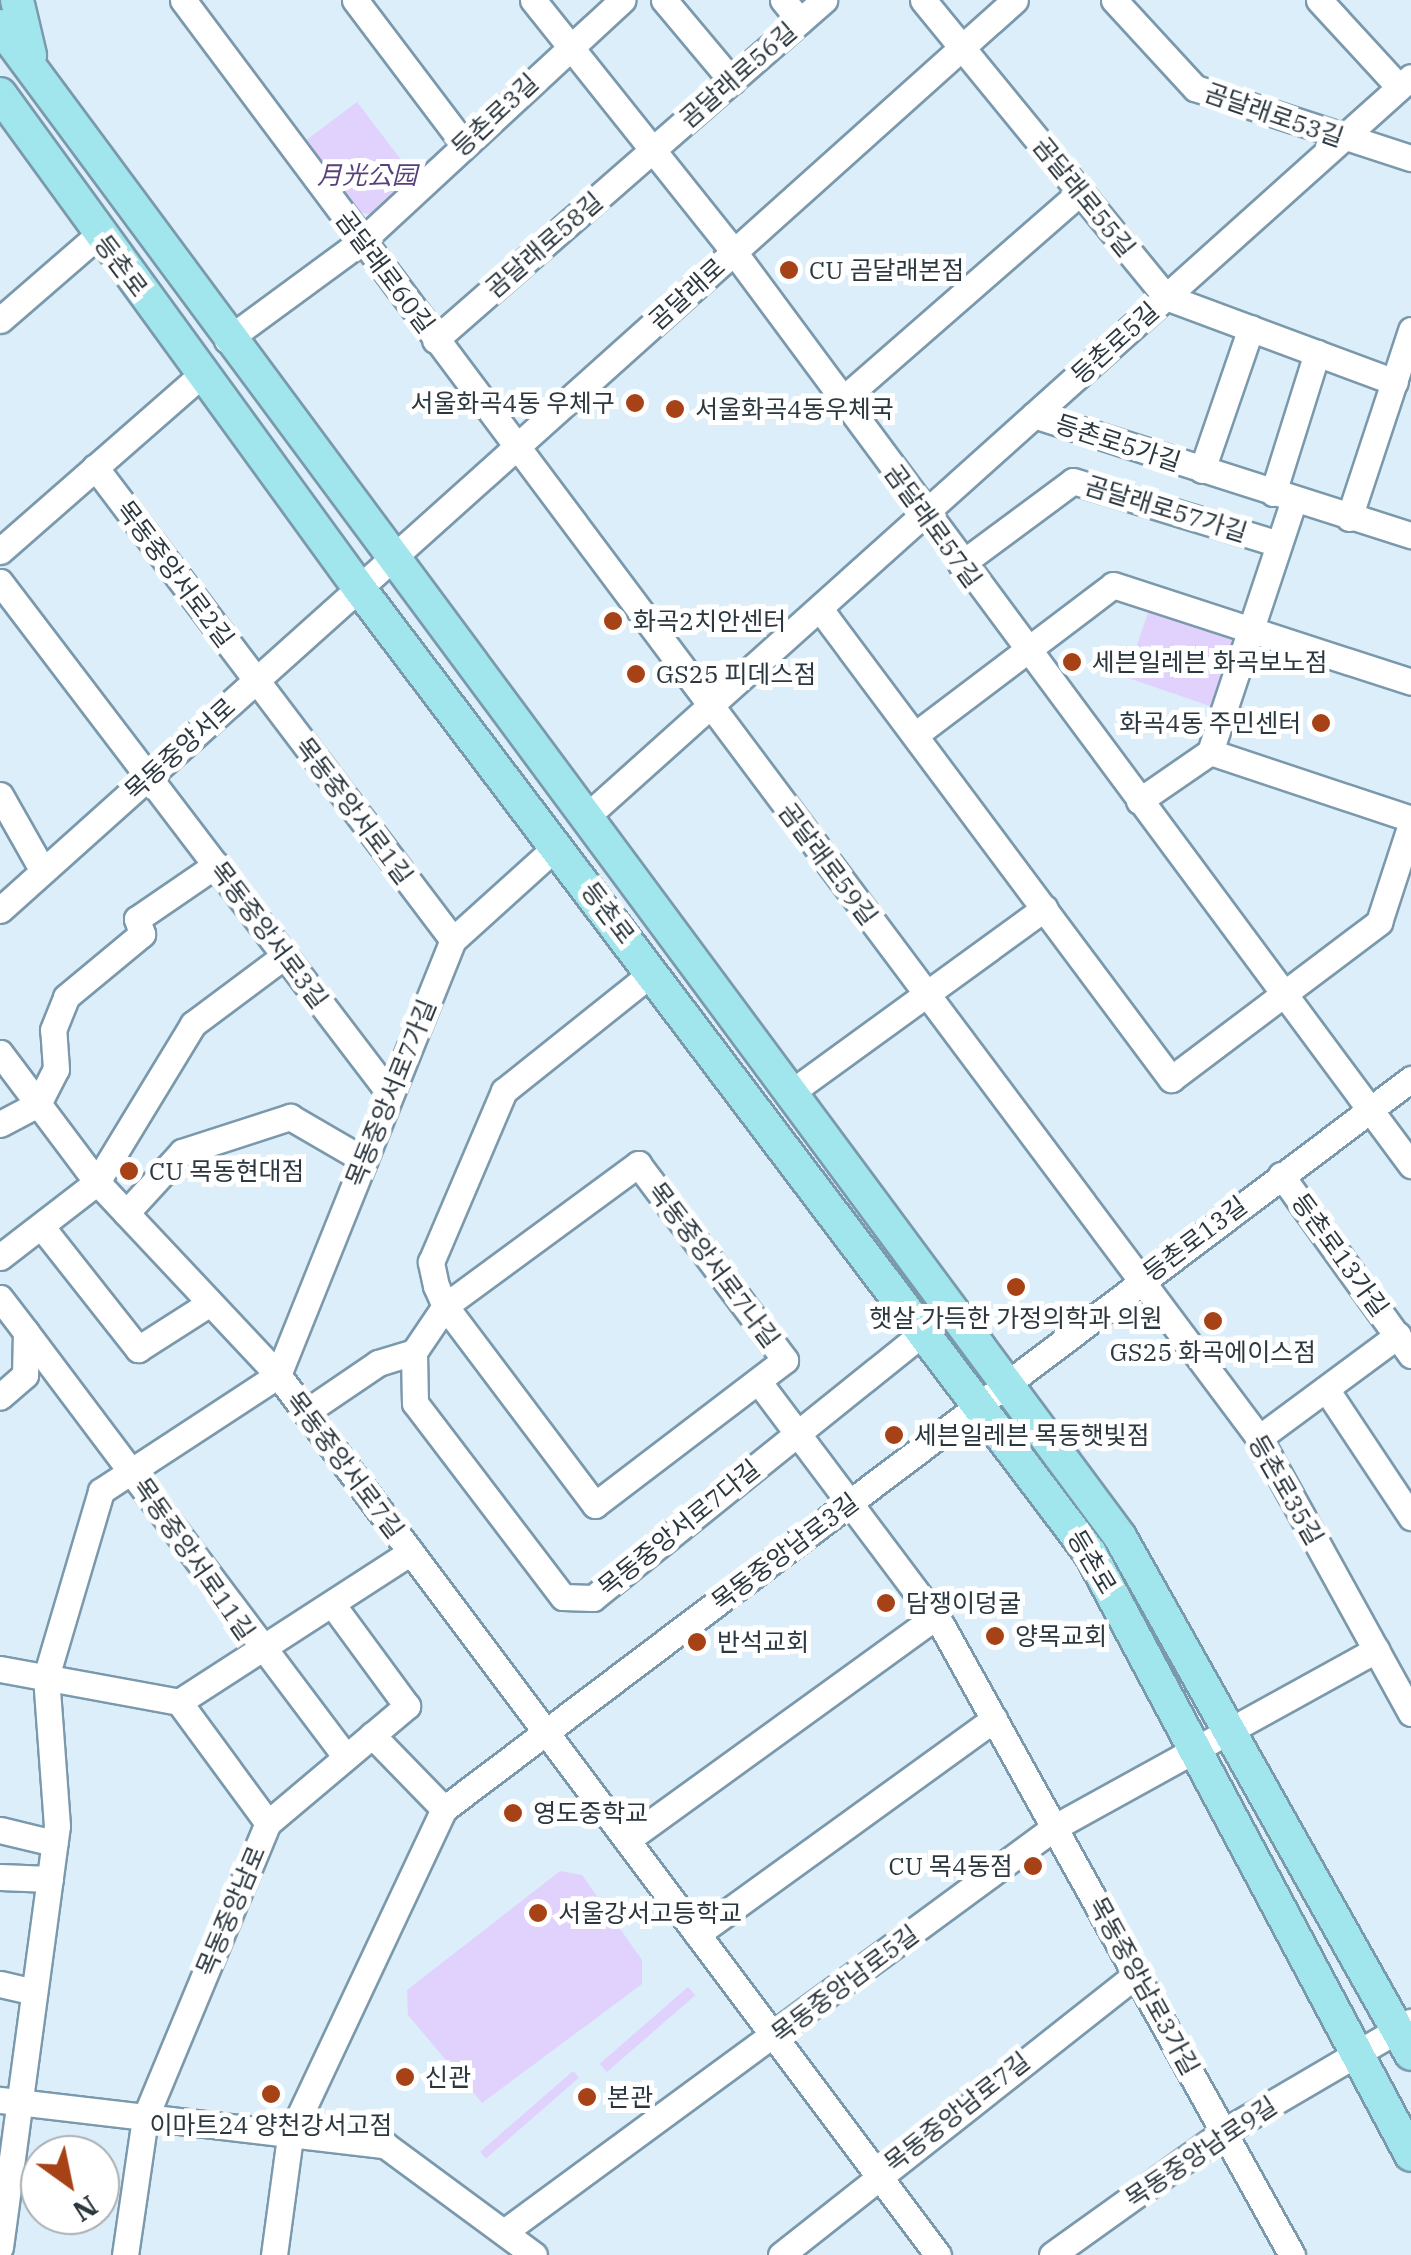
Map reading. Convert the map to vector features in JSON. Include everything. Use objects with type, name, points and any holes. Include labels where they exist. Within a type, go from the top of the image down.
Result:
[{"type":"main road","points":[[17,0],[33,69]]},
{"type":"main road","name":"등촌로","points":[[0,26],[227,340],[1008,1378],[1120,1536],[1406,2035]]},
{"type":"main road","name":"등촌로","points":[[0,94],[10,119],[359,588],[926,1330],[1090,1553],[1411,2155]]},
{"type":"street","name":"곰달래로60길","points":[[183,0],[515,448]]},
{"type":"street","points":[[356,0],[464,144]]},
{"type":"street","points":[[533,0],[734,252]]},
{"type":"street","name":"등촌로3길","points":[[227,340],[362,241],[622,0]]},
{"type":"street","points":[[664,0],[732,81]]},
{"type":"street","points":[[782,0],[800,20]]},
{"type":"street","name":"곰달래로56길","points":[[652,150],[824,0]]},
{"type":"street","points":[[922,0],[963,47]]},
{"type":"street","name":"곰달래로","points":[[359,588],[1015,0]]},
{"type":"street","name":"곰달래로53길","points":[[1114,0],[1196,88],[1342,140],[1411,158]]},
{"type":"street","points":[[1319,0],[1405,82]]},
{"type":"street","name":"곰달래로55길","points":[[963,47],[1078,194],[1166,297],[1394,382]]},
{"type":"street","name":"등촌로5길","points":[[586,817],[1405,82]]},
{"type":"street","name":"곰달래로58길","points":[[436,340],[652,150]]},
{"type":"street","points":[[842,400],[1078,194]]},
{"type":"street","points":[[0,320],[98,235]]},
{"type":"street","name":"곰달래로57길","points":[[734,252],[1027,654],[1411,1166]]},
{"type":"street","name":"등촌로5가길","points":[[1202,470],[1251,328]]},
{"type":"street","points":[[1349,518],[1411,330]]},
{"type":"street","points":[[1139,801],[1210,752],[1279,544],[1284,496],[1318,353]]},
{"type":"street","points":[[0,550],[202,374]]},
{"type":"street","name":"등촌로5가길","points":[[1034,415],[1411,536]]},
{"type":"street","name":"곰달래로59길","points":[[515,448],[1141,1280]]},
{"type":"street","name":"목동중앙서로2길","points":[[95,467],[255,681]]},
{"type":"street","name":"곰달래로57가길","points":[[961,564],[1072,480],[1279,544]]},
{"type":"street","name":"목동중앙서로3길","points":[[0,582],[390,1094]]},
{"type":"street","points":[[915,735],[1027,654],[1113,585],[1411,682]]},
{"type":"street","name":"목동중앙서로","points":[[0,910],[359,588]]},
{"type":"street","points":[[820,609],[1171,1079],[1286,996],[1379,922],[1411,822],[1210,752]]},
{"type":"street","name":"목동중앙서로1길","points":[[255,681],[453,940]]},
{"type":"street","points":[[0,794],[43,871]]},
{"type":"street","name":"목동중앙서로7가길","points":[[278,1376],[453,940],[557,846]]},
{"type":"street","points":[[0,1124],[38,1104],[56,1069],[54,1030],[66,996],[142,934],[137,919],[216,865]]},
{"type":"street","points":[[793,1091],[1045,908]]},
{"type":"street","points":[[0,1257],[97,1182],[193,1024],[283,957]]},
{"type":"street","name":"목동중앙서로7나길","points":[[414,1352],[445,1306],[638,1164],[785,1360],[595,1505],[445,1306],[432,1262],[504,1091],[652,972]]},
{"type":"street","name":"목동중앙서로7길","points":[[0,1053],[97,1182],[278,1376],[938,2255]]},
{"type":"street","name":"등촌로13길","points":[[979,1400],[1411,1079]]},
{"type":"street","points":[[126,1213],[182,1152],[290,1117],[364,1160]]},
{"type":"street","name":"등촌로13가길","points":[[1259,1438],[1326,1388],[1405,1345],[1282,1175]]},
{"type":"street","points":[[41,1226],[138,1349],[210,1303]]},
{"type":"street","name":"등촌로35길","points":[[1141,1280],[1259,1438],[1411,1714]]},
{"type":"street","name":"목동중앙서로11길","points":[[0,1298],[129,1467],[259,1651]]},
{"type":"street","name":"목동중앙서로7다길","points":[[414,1352],[415,1403],[562,1597],[594,1598],[926,1330]]},
{"type":"street","points":[[0,1397],[25,1376],[26,1332]]},
{"type":"street","points":[[306,1412],[378,1364],[414,1352]]},
{"type":"street","name":"목동중앙서로11길","points":[[0,2247],[10,2101],[34,1992],[54,1843],[46,1677],[100,1491],[129,1467],[278,1376]]},
{"type":"street","name":"목동중앙남로3가길","points":[[758,1381],[935,1617],[1225,2130],[1290,2254]]},
{"type":"street","points":[[1326,1388],[1411,1517]]},
{"type":"street","name":"목동중앙남로3길","points":[[274,2255],[290,2136],[444,1808],[852,1502],[979,1400]]},
{"type":"street","name":"목동중앙서로11길","points":[[179,1702],[411,1552]]},
{"type":"street","name":"목동중앙남로","points":[[125,2255],[145,2118],[268,1823],[406,1706],[332,1604]]},
{"type":"street","points":[[626,1840],[935,1617]]},
{"type":"street","points":[[1192,1747],[1376,1650]]},
{"type":"street","points":[[259,1651],[346,1756]]},
{"type":"street","points":[[0,1668],[179,1702],[268,1823]]},
{"type":"street","points":[[698,1934],[994,1719]]},
{"type":"street","points":[[372,1735],[444,1808]]},
{"type":"street","name":"목동중앙남로5길","points":[[504,2232],[1054,1827],[1192,1747]]},
{"type":"street","points":[[0,1830],[54,1843]]},
{"type":"street","points":[[0,1877],[50,1879]]},
{"type":"street","name":"목동중앙남로7길","points":[[782,2255],[878,2174],[1137,1974]]},
{"type":"street","points":[[0,1984],[34,1992]]},
{"type":"street","name":"등촌로","points":[[1355,2056],[1406,2035]]},
{"type":"street","name":"목동중앙남로9길","points":[[1052,2255],[1225,2130],[1355,2056]]},
{"type":"street","points":[[10,2101],[411,2155],[534,2255]]},
{"type":"green space","name":"月光公园","points":[[357,102],[415,178],[376,216],[347,209],[301,144]]},
{"type":"green space","points":[[1149,610],[1236,640],[1213,707],[1126,677]]},
{"type":"green space","points":[[560,1871],[582,1875],[642,1960],[642,1984],[482,2103],[408,2015],[407,1990]]},
{"type":"green space","points":[[688,1987],[695,1995],[607,2072],[600,2064]]},
{"type":"green space","points":[[573,2071],[579,2078],[486,2158],[480,2152]]},
{"type":"place","name":"CU 곰달래본점","points":[[789,270]]},
{"type":"place","name":"서울화곡4동 우체구","points":[[635,403]]},
{"type":"place","name":"서울화곡4동우체국","points":[[675,409]]},
{"type":"place","name":"화곡2치안센터","points":[[613,621]]},
{"type":"place","name":"세븐일레븐 화곡보노점","points":[[1072,662]]},
{"type":"place","name":"GS25 피데스점","points":[[636,674]]},
{"type":"place","name":"화곡4동 주민센터","points":[[1321,723]]},
{"type":"place","name":"CU 목동현대점","points":[[129,1171]]},
{"type":"place","name":"햇살 가득한 가정의학과 의원","points":[[1016,1287]]},
{"type":"place","name":"GS25 화곡에이스점","points":[[1213,1321]]},
{"type":"place","name":"세븐일레븐 목동햇빛점","points":[[894,1435]]},
{"type":"place","name":"담쟁이덩굴","points":[[886,1603]]},
{"type":"place","name":"양목교회","points":[[995,1636]]},
{"type":"place","name":"반석교회","points":[[697,1642]]},
{"type":"place","name":"영도중학교","points":[[513,1813]]},
{"type":"place","name":"CU 목4동점","points":[[1033,1866]]},
{"type":"place","name":"서울강서고등학교","points":[[538,1913]]},
{"type":"place","name":"신관","points":[[405,2077]]},
{"type":"place","name":"이마트24 양천강서고점","points":[[271,2094]]},
{"type":"place","name":"본관","points":[[587,2097]]}]
